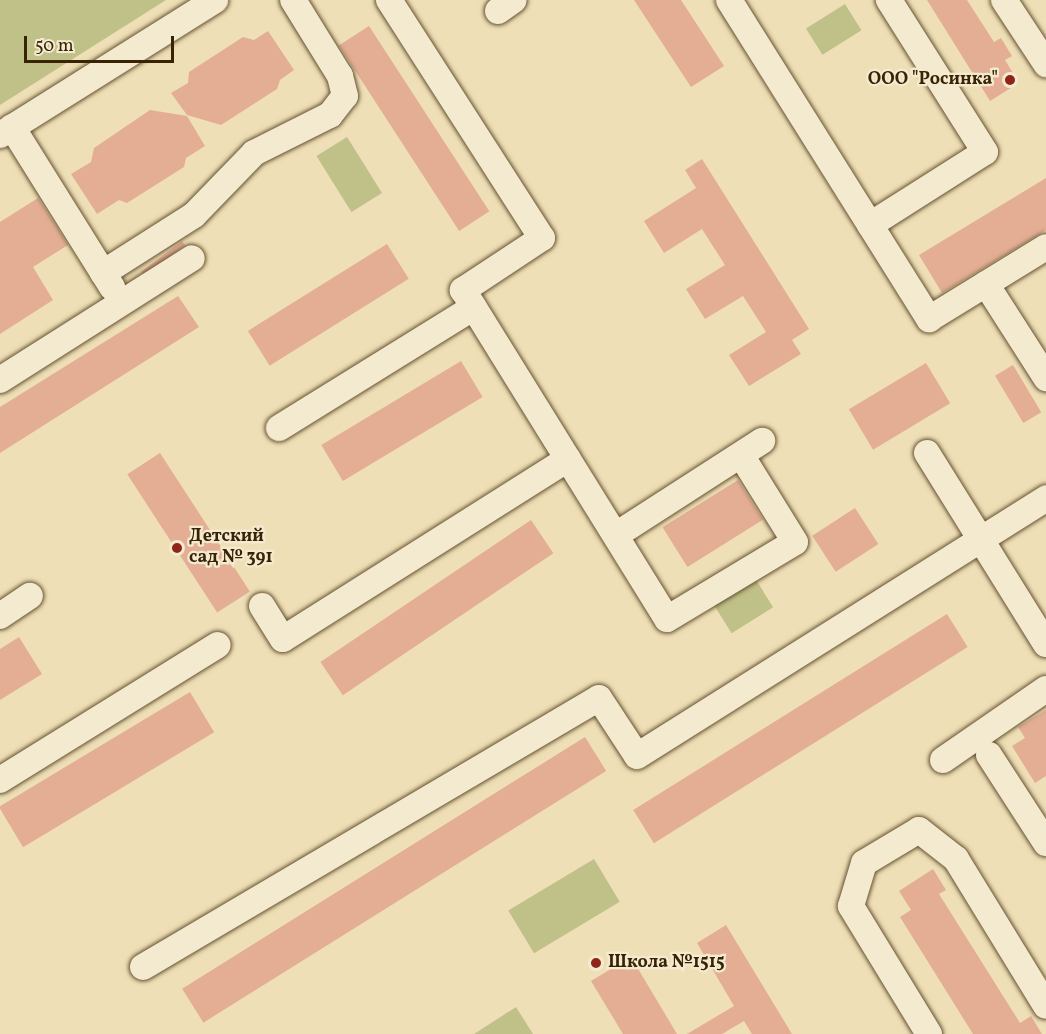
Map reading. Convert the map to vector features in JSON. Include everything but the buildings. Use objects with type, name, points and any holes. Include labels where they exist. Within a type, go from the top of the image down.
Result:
[{"type":"street","points":[[113,288],[6,131],[215,0]]},
{"type":"street","points":[[0,380],[113,288],[194,215],[254,153],[330,115],[345,96],[340,76],[293,0]]},
{"type":"street","points":[[389,0],[542,238],[463,290],[667,619],[795,542],[751,448],[616,535]]},
{"type":"street","points":[[729,0],[929,319],[1046,247]]},
{"type":"street","points":[[870,225],[985,152],[889,0]]},
{"type":"street","points":[[1004,0],[1046,64]]},
{"type":"street","points":[[113,288],[192,258]]},
{"type":"street","points":[[113,288],[140,271]]},
{"type":"street","points":[[986,284],[1046,378]]},
{"type":"street","points":[[279,428],[474,307]]},
{"type":"street","points":[[927,453],[1045,641]]},
{"type":"street","points":[[262,606],[283,639],[568,459]]},
{"type":"street","points":[[143,967],[599,698],[637,756],[1046,498]]},
{"type":"street","points":[[0,616],[30,596]]},
{"type":"street","points":[[0,780],[218,645]]},
{"type":"street","points":[[943,760],[1046,689]]},
{"type":"street","points":[[989,755],[1046,843]]},
{"type":"street","points":[[929,1034],[851,906],[864,863],[919,830],[956,859],[1046,1006]]},
{"type":"green space","points":[[0,0],[166,0],[0,105]]},
{"type":"green space","points":[[845,4],[861,30],[822,55],[806,28]]},
{"type":"green space","points":[[347,137],[382,193],[351,212],[316,156]]},
{"type":"green space","points":[[753,575],[773,607],[732,633],[711,601]]},
{"type":"green space","points":[[594,859],[620,902],[534,953],[508,911]]},
{"type":"green space","points":[[516,1007],[533,1034],[474,1034]]},
{"type":"place","name":"ООО \"Росинка\"","points":[[1010,80]]},
{"type":"place","name":"Детский сад № 391","points":[[177,548]]},
{"type":"place","name":"Школа №1515","points":[[596,963]]}]
